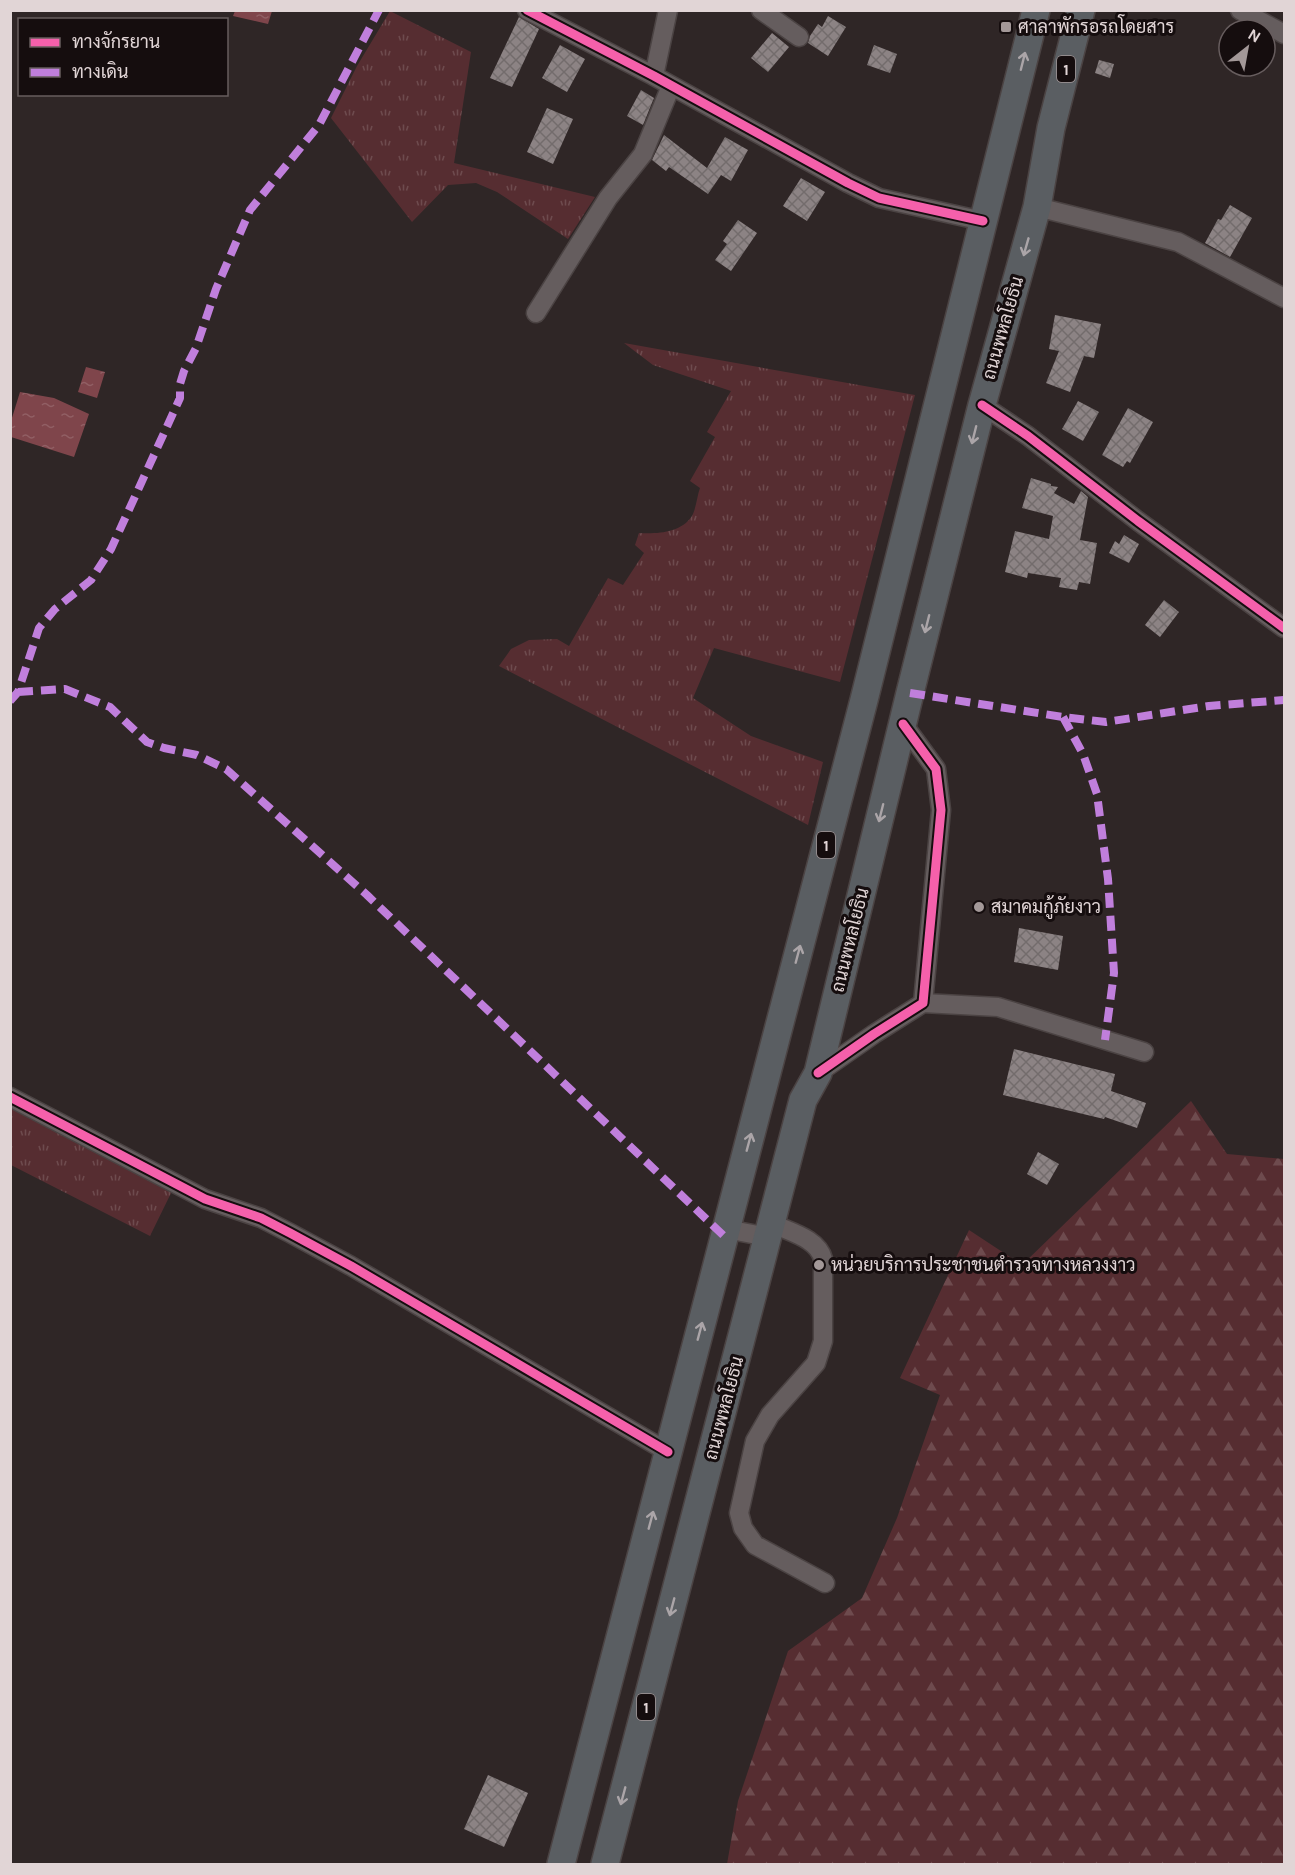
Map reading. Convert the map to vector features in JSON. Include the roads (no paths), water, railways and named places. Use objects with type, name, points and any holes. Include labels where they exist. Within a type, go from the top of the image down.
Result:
[{"type":"highway","name":"1","points":[[561,1864],[864,700],[1036,10]]},
{"type":"highway","name":"ถนนพหลโยธิน","points":[[605,1864],[803,1100],[818,1073],[982,405],[1037,207],[1051,128],[1081,10]]},
{"type":"street","points":[[527,10],[879,198],[983,221]]},
{"type":"street","points":[[654,76],[668,10]]},
{"type":"street","points":[[761,10],[799,37]]},
{"type":"street","points":[[1240,10],[1284,34]]},
{"type":"street","points":[[536,313],[608,198],[643,154],[671,86]]},
{"type":"street","points":[[1037,207],[1178,242],[1284,298]]},
{"type":"street","points":[[982,405],[1028,436],[1138,521],[1284,628]]},
{"type":"street","points":[[903,724],[936,769],[941,810],[923,1003]]},
{"type":"street","points":[[818,1073],[923,1003],[998,1007],[1144,1052]]},
{"type":"street","points":[[10,1096],[205,1199],[261,1218],[351,1266],[668,1452]]},
{"type":"street","points":[[726,1229],[770,1230],[814,1244],[820,1250],[823,1341],[816,1363],[770,1415],[754,1441],[739,1513],[743,1528],[755,1545],[825,1583]]},
{"type":"water","points":[[235,10],[272,11],[268,24],[233,16]]},
{"type":"water","points":[[86,367],[105,372],[97,398],[78,392]]},
{"type":"water","points":[[20,392],[54,398],[89,414],[74,457],[11,437],[11,421]]},
{"type":"place","name":"ศาลาพักรอรถโดยสาร","points":[[1006,27]]},
{"type":"place","name":"สมาคมกู้ภัยงาว","points":[[979,907]]},
{"type":"place","name":"หน่วยบริการประชาชนตำรวจทางหลวงงาว","points":[[819,1265]]}]
